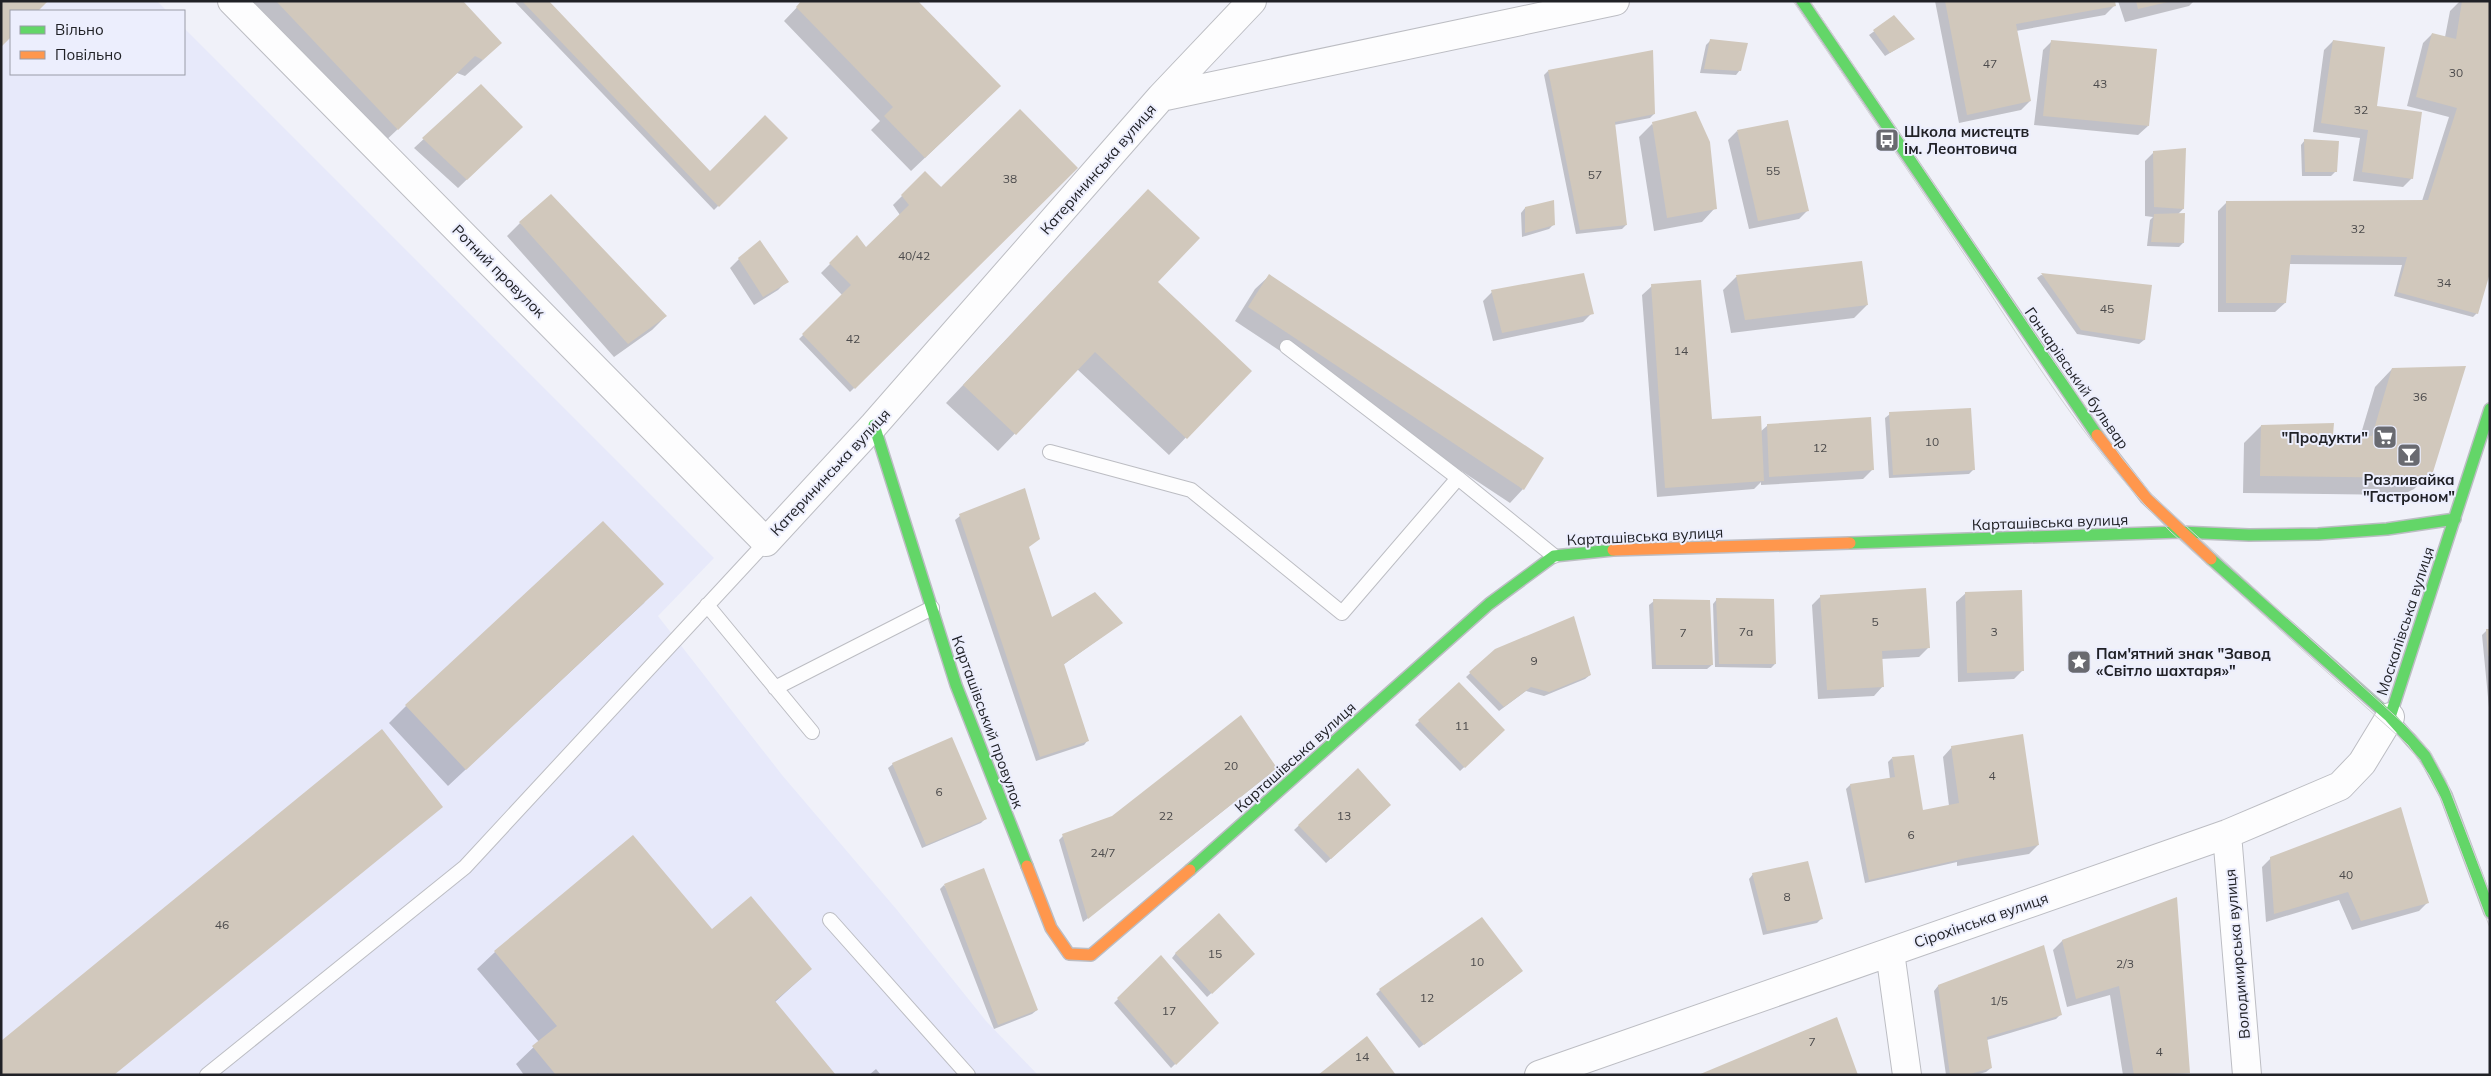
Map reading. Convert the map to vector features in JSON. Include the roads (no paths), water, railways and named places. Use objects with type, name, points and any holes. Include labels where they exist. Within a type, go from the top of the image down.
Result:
[{"type":"street","name":"Ротний провулок","points":[[232,1],[766,542]]},
{"type":"street","points":[[1162,97],[1252,1]]},
{"type":"street","name":"Катерининська вулиця","points":[[766,542],[874,425],[1162,97],[1615,1]]},
{"type":"street","name":"Гончарівський бульвар","points":[[1802,1],[2107,450],[2146,498],[2180,532],[2390,717]]},
{"type":"street","name":"Москалівська вулиця","points":[[2490,409],[2390,717],[2415,743],[2440,782],[2487,895],[2490,912]]},
{"type":"street","name":"Карташівський провулок","points":[[874,425],[956,685],[1051,928],[1069,954],[1091,955],[1130,924]]},
{"type":"street","name":"Карташівська вулиця","points":[[1130,924],[1489,604],[1554,556],[1618,550],[2180,532],[2240,534],[2352,533],[2412,528],[2455,520]]},
{"type":"street","name":"Сірохінська вулиця","points":[[1539,1075],[2227,834],[2340,786],[2362,763],[2390,717]]},
{"type":"street","name":"Володимирська вулиця","points":[[2227,834],[2247,1075]]},
{"type":"street","points":[[1890,952],[1908,1075]]},
{"type":"lane","points":[[1287,347],[1458,478],[1554,556]]},
{"type":"lane","points":[[1050,452],[1191,490],[1342,613],[1458,478]]},
{"type":"lane","points":[[206,1075],[465,867],[766,542]]},
{"type":"lane","points":[[707,605],[812,732]]},
{"type":"lane","points":[[775,688],[932,608]]},
{"type":"lane","points":[[830,920],[968,1075]]},
{"type":"tram line","points":[[1793,1],[2071,413],[2119,475],[2171,532],[2408,745],[2429,775],[2442,801],[2490,928]]},
{"type":"tram line","points":[[1810,1],[2046,350],[2122,458],[2153,496],[2415,734],[2431,753],[2446,780],[2490,894]]},
{"type":"place","name":"Школа мистецтв ім. Леонтовича","points":[[1887,140]]},
{"type":"place","name":"\"Продукти\"","points":[[2385,437]]},
{"type":"place","name":"Разливайка \"Гастроном\"","points":[[2409,455]]},
{"type":"place","name":"Пам'ятний знак \"Завод «Світло шахтаря»\"","points":[[2079,662]]}]
